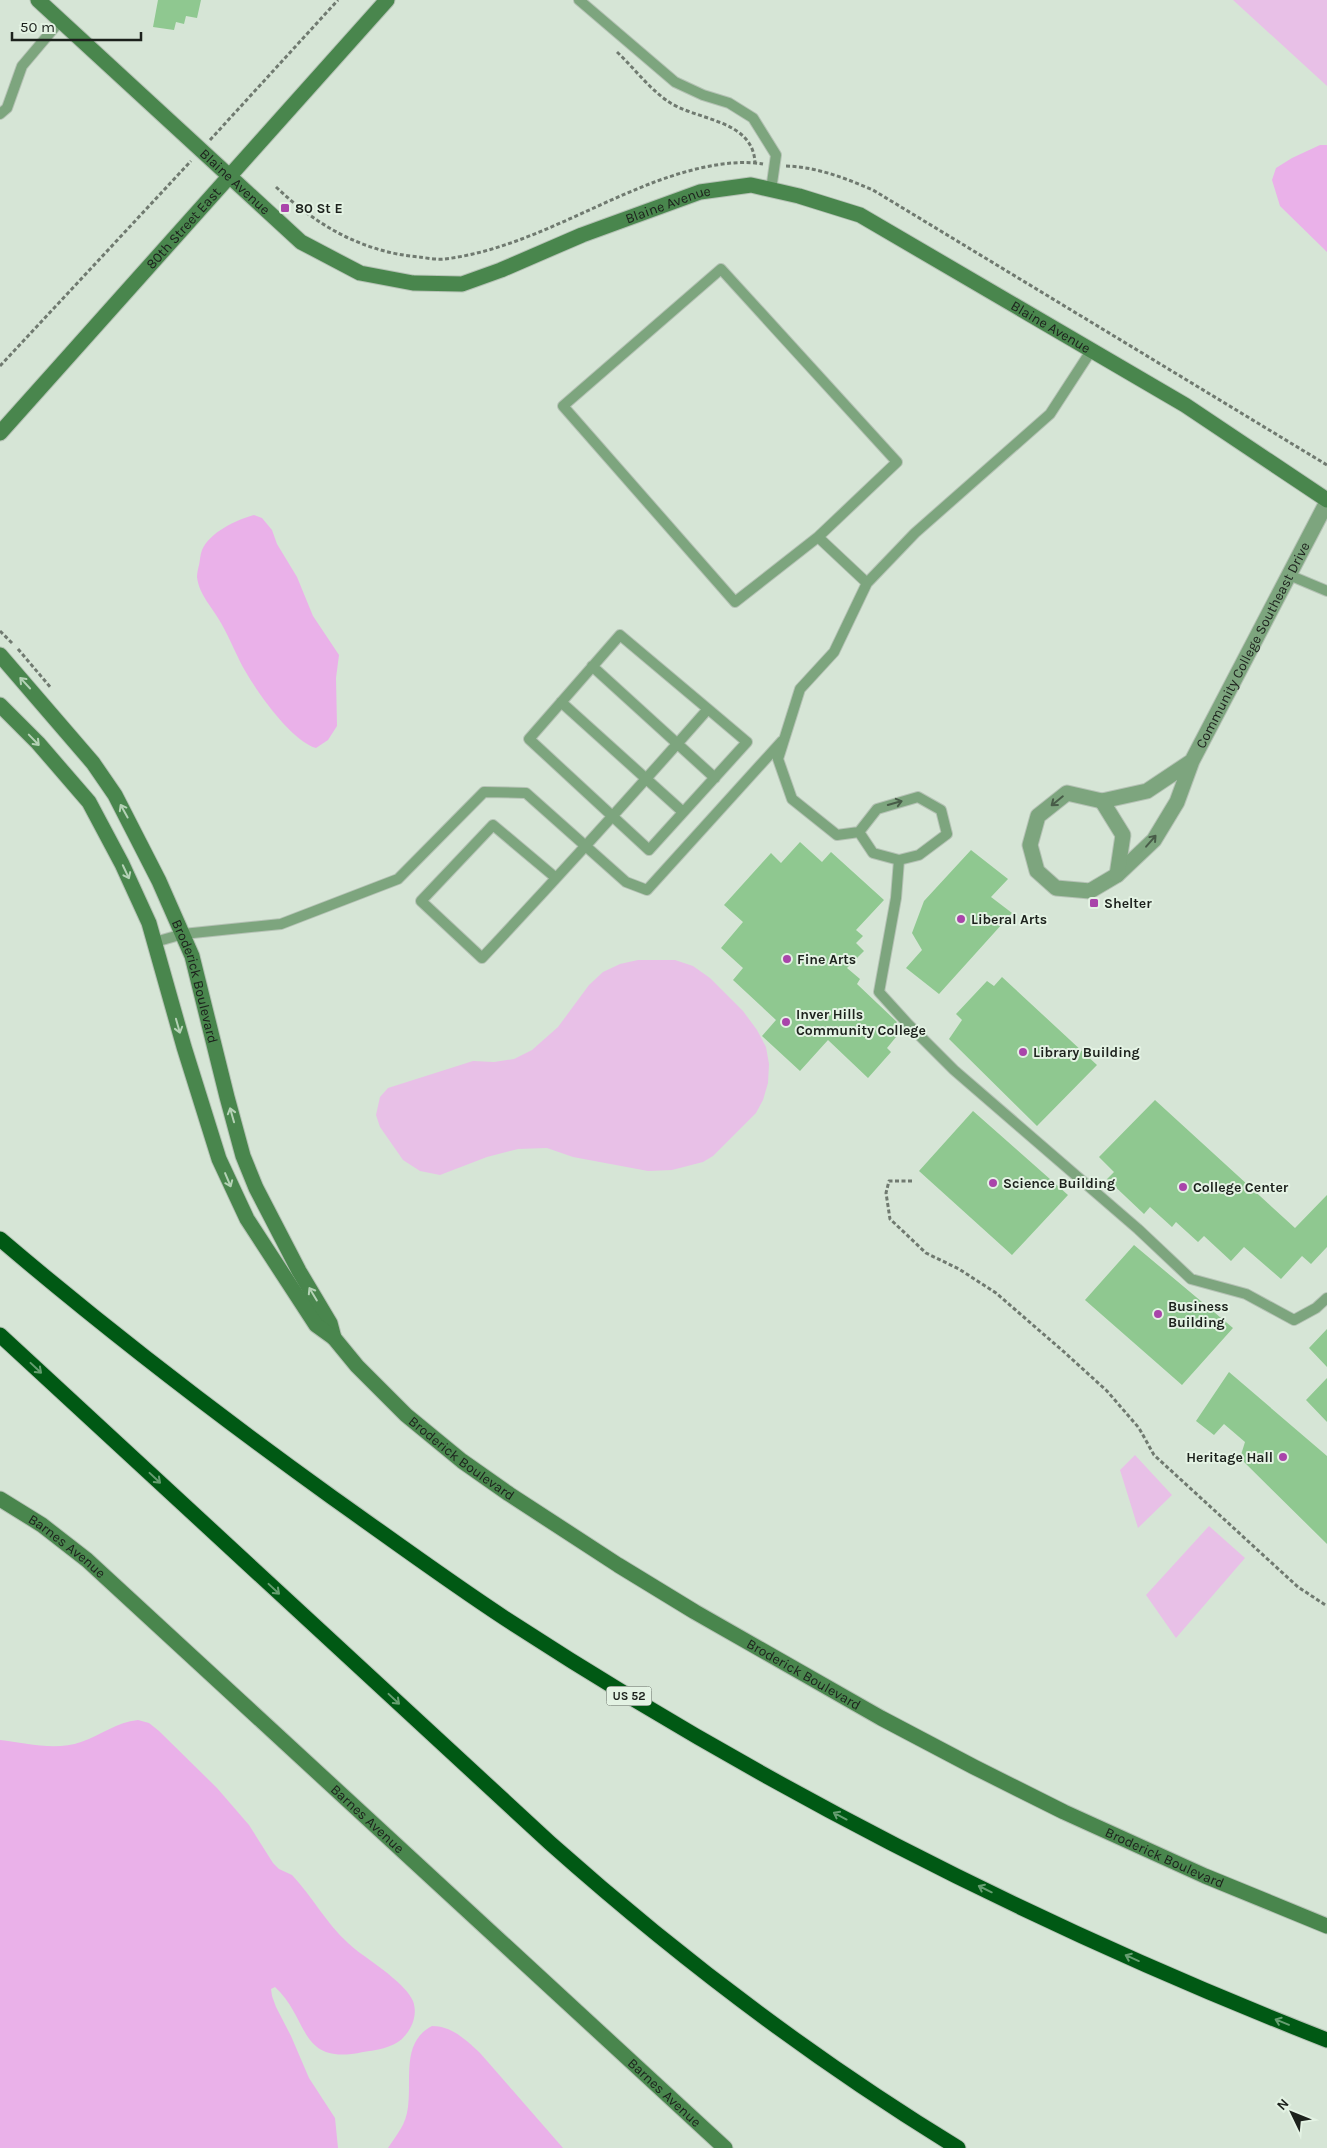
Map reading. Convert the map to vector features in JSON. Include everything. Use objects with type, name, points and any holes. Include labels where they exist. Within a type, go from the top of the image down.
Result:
[{"type":"highway","name":"US 52","points":[[0,1238],[113,1332],[284,1463],[506,1619],[648,1708],[796,1793],[924,1859],[1110,1948],[1327,2040]]},
{"type":"highway","points":[[0,1335],[550,1844],[607,1894],[699,1970],[775,2028],[893,2108],[958,2148]]},
{"type":"street","name":"Blaine Avenue","points":[[38,0],[301,242],[360,273],[422,283],[462,284],[501,270],[582,235],[700,192],[752,186],[771,190],[860,215],[1185,406],[1327,501]]},
{"type":"street","name":"80th Street East","points":[[0,433],[387,0]]},
{"type":"street","name":"Community College Southeast Drive","points":[[1192,761],[1147,791],[1102,801],[1067,793],[1038,816],[1030,845],[1037,870],[1056,888],[1090,891],[1116,875],[1154,840],[1177,802],[1192,761],[1327,501]]},
{"type":"street","name":"Broderick Boulevard","points":[[0,655],[64,728],[115,795],[159,880],[192,956],[244,1156],[256,1188],[270,1218],[330,1323],[334,1338]]},
{"type":"street","name":"Broderick Boulevard","points":[[0,705],[38,744],[89,802],[122,864],[149,923],[184,1047],[219,1159],[247,1219],[316,1325],[334,1338],[357,1366],[392,1402],[462,1461],[508,1494],[695,1612],[881,1718],[1014,1788],[1205,1876],[1327,1926]]},
{"type":"street","points":[[1102,801],[1123,835],[1116,875]]},
{"type":"street","name":"Barnes Avenue","points":[[0,1499],[42,1525],[87,1560],[725,2148]]},
{"type":"lane","points":[[579,0],[675,82],[703,95],[729,103],[753,118],[776,155],[771,190]]},
{"type":"lane","points":[[0,114],[7,108],[22,66],[60,20]]},
{"type":"lane","points":[[721,269],[897,462],[818,537],[735,602],[563,406],[721,269]]},
{"type":"lane","points":[[859,832],[873,853],[899,860],[919,855],[948,834],[940,810],[918,797],[877,809],[859,832],[837,835],[792,799],[778,758],[800,689],[834,652],[867,583],[915,533],[1050,414],[1091,351]]},
{"type":"lane","points":[[818,537],[867,583]]},
{"type":"lane","points":[[1288,576],[1327,591]]},
{"type":"lane","points":[[620,635],[748,742],[649,850],[529,739],[592,666],[620,635]]},
{"type":"lane","points":[[592,666],[715,778]]},
{"type":"lane","points":[[561,702],[684,812]]},
{"type":"lane","points":[[556,878],[493,825],[422,901],[482,958],[586,846],[708,709]]},
{"type":"lane","points":[[155,942],[183,934],[281,924],[398,880],[484,792],[526,793],[626,882],[647,890],[784,738]]},
{"type":"lane","points":[[899,860],[896,898],[879,992],[908,1024],[954,1070],[1138,1229],[1191,1279],[1246,1294],[1294,1320],[1316,1308],[1327,1298]]},
{"type":"path","points":[[0,366],[201,151],[338,0]]},
{"type":"path","points":[[276,187],[292,202],[325,227],[363,246],[404,256],[443,260],[476,254],[506,245],[674,175],[710,167],[744,162],[775,166],[801,166],[840,176],[873,190],[1327,465]]},
{"type":"path","points":[[0,631],[34,666],[52,689]]},
{"type":"path","points":[[912,1181],[889,1181],[886,1193],[890,1219],[926,1253],[959,1269],[996,1293],[1063,1351],[1107,1391],[1139,1428],[1154,1455],[1298,1588],[1327,1606]]},
{"type":"shaded area","points":[[1233,0],[1327,0],[1327,86]]},
{"type":"shaded area","points":[[1320,145],[1327,145],[1327,252],[1280,206],[1272,180],[1276,168]]},
{"type":"shaded area","points":[[254,515],[262,518],[272,530],[277,544],[297,577],[313,616],[339,655],[336,678],[337,726],[328,740],[316,748],[297,737],[277,717],[260,694],[243,668],[225,629],[203,596],[198,584],[197,576],[200,556],[206,544],[217,532],[239,520]]},
{"type":"shaded area","points":[[638,960],[675,960],[693,966],[710,978],[743,1011],[757,1030],[766,1047],[769,1064],[768,1083],[763,1100],[756,1113],[713,1156],[703,1162],[672,1170],[648,1171],[573,1157],[547,1148],[518,1149],[487,1157],[440,1175],[420,1171],[403,1160],[380,1127],[376,1115],[380,1097],[388,1088],[473,1061],[494,1062],[514,1059],[532,1050],[558,1027],[589,985],[603,972],[620,964]]},
{"type":"shaded area","points":[[1135,1455],[1172,1495],[1138,1528],[1120,1470]]},
{"type":"shaded area","points":[[1209,1526],[1245,1558],[1176,1638],[1146,1595]]},
{"type":"shaded area","points":[[138,1720],[149,1723],[159,1731],[217,1788],[249,1825],[273,1863],[279,1869],[292,1875],[340,1935],[353,1948],[399,1983],[413,2001],[415,2011],[413,2022],[402,2039],[389,2047],[342,2055],[327,2052],[316,2046],[308,2037],[286,2000],[275,1987],[271,1989],[276,2007],[309,2078],[335,2118],[338,2148],[0,2148],[0,1740],[40,1746],[71,1745],[123,1723]]},
{"type":"shaded area","points":[[432,2026],[452,2031],[480,2053],[563,2148],[388,2148],[401,2129],[407,2113],[412,2051],[422,2033]]},
{"type":"building","points":[[158,0],[201,0],[197,18],[186,16],[184,24],[176,22],[174,30],[153,27]]},
{"type":"building","name":"Fine Arts","points":[[800,842],[822,862],[831,852],[884,900],[856,930],[863,936],[856,943],[864,951],[847,968],[860,979],[857,984],[897,1022],[889,1031],[896,1037],[887,1048],[891,1052],[868,1078],[828,1040],[800,1071],[762,1036],[776,1020],[733,980],[743,968],[721,948],[743,922],[724,905],[771,853],[781,863]]},
{"type":"building","name":"Liberal Arts","points":[[971,850],[1008,879],[991,897],[1012,913],[939,994],[906,968],[922,950],[912,933],[924,901]]},
{"type":"building","name":"Library Building","points":[[1002,977],[1097,1065],[1037,1126],[949,1039],[962,1020],[956,1014],[987,981],[994,986]]},
{"type":"building","name":"College Center","points":[[1155,1100],[1295,1228],[1327,1195],[1327,1247],[1311,1264],[1302,1256],[1281,1279],[1244,1247],[1231,1261],[1204,1236],[1198,1242],[1176,1222],[1172,1227],[1150,1207],[1144,1214],[1107,1179],[1114,1172],[1099,1157]]},
{"type":"building","name":"Science Building","points":[[973,1111],[1068,1195],[1012,1255],[919,1171]]},
{"type":"building","name":"Business Building","points":[[1134,1245],[1233,1328],[1182,1385],[1085,1300]]},
{"type":"building","points":[[1327,1329],[1327,1367],[1309,1348]]},
{"type":"building","name":"Heritage Hall","points":[[1229,1372],[1327,1456],[1327,1544],[1240,1458],[1245,1442],[1224,1424],[1214,1435],[1196,1421]]},
{"type":"building","points":[[1327,1378],[1327,1422],[1306,1400]]},
{"type":"place","name":"80 St E","points":[[285,208]]},
{"type":"place","name":"Shelter","points":[[1094,903]]},
{"type":"place","name":"Liberal Arts","points":[[961,919]]},
{"type":"place","name":"Fine Arts","points":[[787,959]]},
{"type":"place","name":"Inver Hills Community College","points":[[786,1022]]},
{"type":"place","name":"Library Building","points":[[1023,1052]]},
{"type":"place","name":"Science Building","points":[[993,1183]]},
{"type":"place","name":"College Center","points":[[1183,1187]]},
{"type":"place","name":"Business Building","points":[[1158,1314]]},
{"type":"place","name":"Heritage Hall","points":[[1283,1457]]}]
